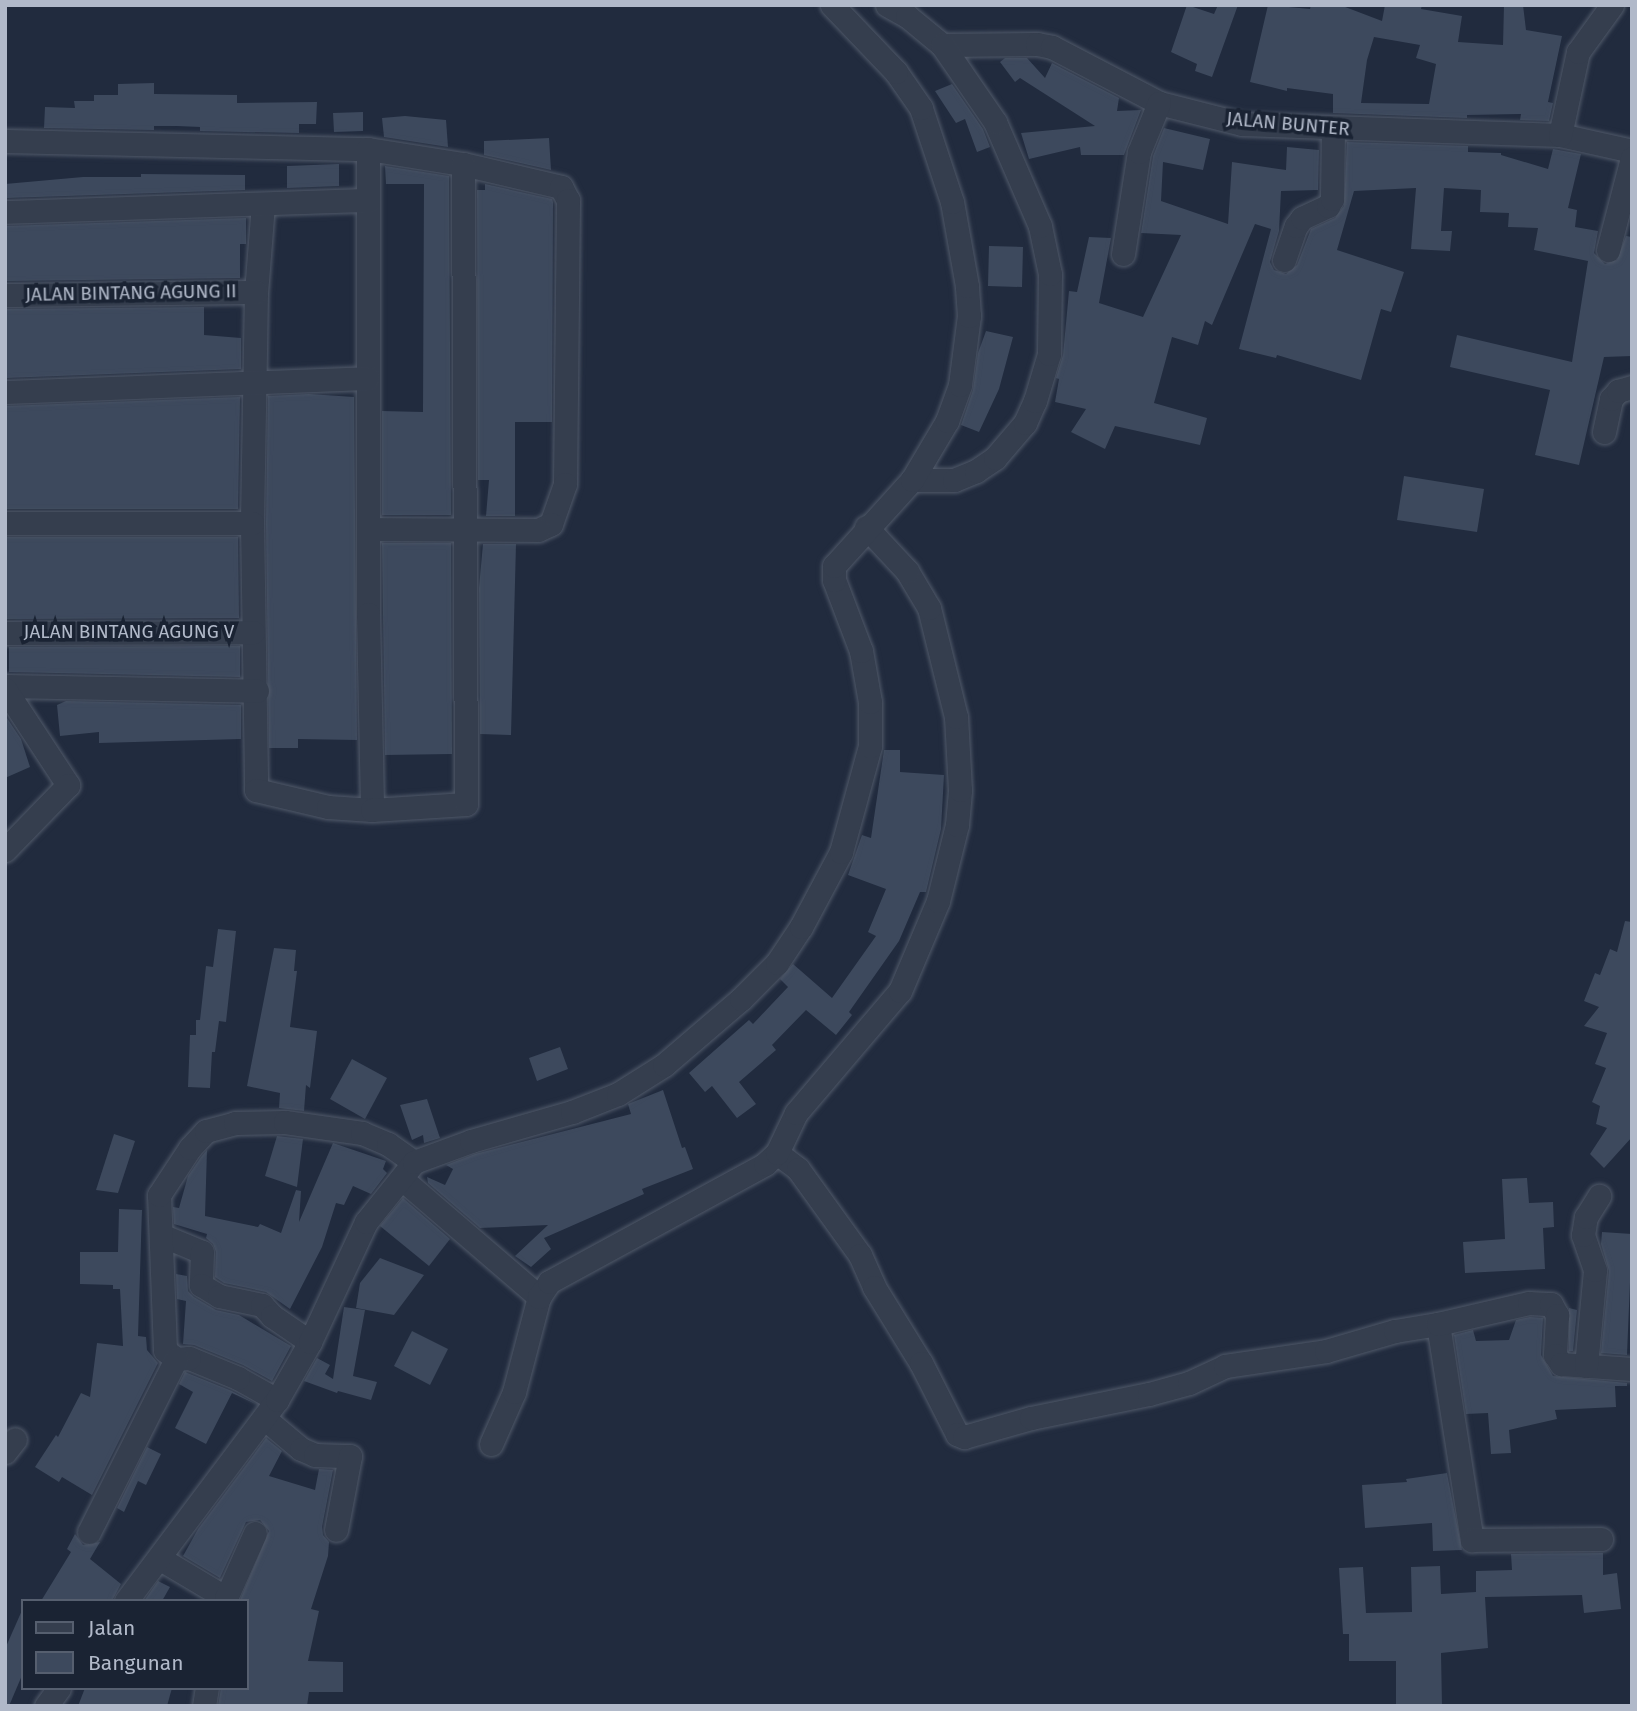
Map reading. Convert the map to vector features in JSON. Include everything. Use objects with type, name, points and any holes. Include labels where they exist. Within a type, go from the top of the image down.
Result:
[{"type":"street","points":[[128,1599],[271,1409],[310,1342],[366,1222],[408,1171],[471,1140],[572,1112],[618,1094],[664,1065],[693,1042],[777,962],[822,891],[841,852],[870,746],[866,671],[833,573],[834,566],[866,527],[912,480],[947,421],[960,385],[968,340],[967,286],[952,202],[921,108],[896,72],[832,5]]},
{"type":"street","points":[[887,5],[907,16],[942,45],[962,69],[995,122],[1040,226],[1050,274],[1049,354],[1035,401],[1025,423],[995,458],[976,471],[954,480],[912,480]]},
{"type":"street","points":[[1560,135],[1578,52],[1612,5]]},
{"type":"street","name":"JALAN BUNTER","points":[[942,45],[1037,44],[1052,47],[1159,103],[1242,124],[1560,135],[1632,151]]},
{"type":"street","points":[[1123,254],[1139,152],[1159,103]]},
{"type":"street","points":[[1284,260],[1296,226],[1302,218],[1328,206],[1332,200],[1333,129]]},
{"type":"street","points":[[5,141],[368,149],[463,164],[561,187],[568,200],[565,484],[551,524],[538,530],[466,532],[368,529]]},
{"type":"street","points":[[368,149],[368,529],[372,810]]},
{"type":"street","points":[[1608,250],[1632,158]]},
{"type":"street","points":[[263,204],[256,292],[253,523],[253,632],[257,691],[256,790],[328,807],[372,810],[466,804],[463,164]]},
{"type":"street","points":[[5,212],[368,200]]},
{"type":"street","name":"JALAN BINTANG AGUNG II","points":[[5,295],[256,292]]},
{"type":"street","points":[[5,392],[368,378]]},
{"type":"street","points":[[1604,432],[1611,399],[1618,391],[1632,387]]},
{"type":"street","points":[[5,523],[253,523]]},
{"type":"street","points":[[491,1444],[514,1392],[539,1297],[548,1282],[765,1164],[777,1153],[796,1113],[900,991],[938,901],[957,825],[960,790],[956,717],[929,608],[907,571],[866,527]]},
{"type":"street","name":"JALAN BINTANG AGUNG V","points":[[5,633],[253,632]]},
{"type":"street","points":[[5,687],[257,691]]},
{"type":"street","points":[[5,687],[68,785],[5,850]]},
{"type":"street","points":[[336,1530],[350,1456],[315,1455],[301,1449],[271,1409],[239,1378],[189,1358],[176,1359],[165,1350],[162,1336],[164,1314],[159,1195],[190,1148],[206,1131],[222,1126],[285,1122],[362,1133],[388,1144],[408,1171],[539,1297]]},
{"type":"street","points":[[777,1153],[798,1169],[860,1255],[874,1287],[921,1363],[957,1434],[964,1437],[1019,1421],[1176,1387],[1225,1366],[1326,1351],[1395,1331],[1529,1303],[1552,1304],[1557,1315],[1556,1360],[1561,1364],[1632,1369]]},
{"type":"street","points":[[1586,1366],[1595,1270],[1583,1235],[1586,1217],[1599,1196]]},
{"type":"street","points":[[161,1235],[202,1251],[201,1285],[219,1296],[262,1305],[272,1316],[310,1342]]},
{"type":"street","points":[[1438,1324],[1472,1540],[1601,1539]]},
{"type":"street","points":[[89,1532],[176,1359]]},
{"type":"street","points":[[159,1558],[226,1599],[255,1533]]},
{"type":"street","points":[[46,1706],[58,1690]]},
{"type":"building","points":[[1187,5],[1214,14],[1218,5],[1238,5],[1212,77],[1195,71],[1197,64],[1171,52]]},
{"type":"building","points":[[1268,5],[1310,9],[1311,5],[1340,5],[1382,21],[1385,5],[1422,5],[1421,9],[1462,16],[1458,42],[1503,45],[1504,5],[1523,5],[1526,30],[1562,36],[1548,102],[1553,103],[1549,121],[1520,120],[1521,114],[1467,115],[1467,118],[1333,113],[1333,94],[1287,88],[1287,91],[1250,82]],"holes":[[[1374,37],[1420,45],[1416,58],[1436,64],[1429,104],[1361,103],[1367,60]]]},
{"type":"building","points":[[1005,58],[1027,58],[1045,78],[1052,63],[1119,98],[1117,111],[1141,110],[1124,155],[1081,155],[1080,147],[1029,159],[1021,133],[1095,126],[1020,78],[1015,82],[1000,62]]},
{"type":"building","points":[[154,83],[154,94],[237,95],[237,103],[317,102],[316,124],[299,124],[299,133],[200,131],[200,127],[176,126],[154,126],[154,130],[44,128],[45,107],[75,108],[74,101],[94,101],[94,95],[118,95],[118,84]]},
{"type":"building","points":[[952,84],[983,129],[990,147],[977,152],[965,119],[956,123],[935,91]]},
{"type":"building","points":[[363,112],[363,131],[334,132],[333,113]]},
{"type":"building","points":[[405,116],[446,120],[448,147],[384,137],[382,118]]},
{"type":"building","points":[[1164,128],[1210,139],[1203,170],[1163,162],[1161,201],[1228,224],[1232,162],[1286,170],[1287,147],[1319,150],[1318,190],[1281,191],[1279,231],[1270,262],[1274,270],[1286,274],[1297,265],[1311,229],[1335,218],[1344,206],[1347,142],[1468,146],[1468,152],[1501,153],[1548,169],[1553,149],[1581,154],[1568,208],[1577,210],[1575,227],[1598,231],[1594,253],[1605,264],[1617,260],[1626,236],[1632,237],[1632,356],[1604,357],[1579,465],[1535,455],[1550,390],[1450,367],[1457,335],[1572,362],[1588,261],[1534,250],[1538,228],[1508,227],[1509,213],[1480,212],[1481,190],[1444,188],[1441,231],[1452,231],[1450,251],[1411,249],[1416,188],[1354,191],[1337,250],[1404,272],[1391,312],[1381,309],[1361,380],[1277,355],[1276,358],[1239,349],[1271,229],[1255,224],[1212,325],[1205,321],[1198,345],[1172,337],[1154,403],[1207,418],[1200,445],[1115,426],[1105,449],[1071,432],[1086,409],[1055,402],[1059,379],[1056,378],[1063,355],[1069,291],[1077,292],[1089,237],[1111,238],[1099,303],[1143,317],[1181,235],[1141,233],[1153,156]]},
{"type":"building","points":[[549,138],[551,170],[484,155],[484,141]]},
{"type":"building","points":[[339,164],[339,186],[287,188],[287,166]]},
{"type":"building","points":[[385,166],[449,176],[451,515],[382,515],[382,411],[423,412],[424,184],[386,184]]},
{"type":"building","points":[[141,174],[245,175],[245,190],[5,198],[5,184],[83,177],[141,177]]},
{"type":"building","points":[[485,184],[552,199],[553,202],[552,422],[515,422],[515,516],[486,516],[489,480],[478,480],[477,190],[485,190]]},
{"type":"building","points":[[246,218],[246,244],[240,244],[240,278],[5,281],[5,226]]},
{"type":"building","points":[[989,246],[1023,247],[1022,287],[988,286]]},
{"type":"building","points":[[204,307],[204,335],[241,338],[241,369],[5,378],[5,309]]},
{"type":"building","points":[[986,331],[1013,337],[999,389],[979,432],[961,425],[973,390],[978,353]]},
{"type":"building","points":[[309,394],[354,397],[357,740],[298,739],[298,748],[269,748],[266,523],[268,396]]},
{"type":"building","points":[[240,397],[238,509],[5,509],[5,406]]},
{"type":"building","points":[[1404,476],[1484,489],[1477,532],[1397,520]]},
{"type":"building","points":[[5,537],[238,537],[239,618],[5,619]]},
{"type":"building","points":[[382,543],[451,543],[452,754],[385,755]]},
{"type":"building","points":[[483,544],[516,544],[511,735],[480,734],[479,588]]},
{"type":"building","points":[[240,646],[240,677],[9,672],[9,647]]},
{"type":"building","points":[[66,701],[241,705],[241,739],[99,743],[99,732],[60,736],[57,705]]},
{"type":"building","points":[[5,715],[21,739],[30,767],[5,778]]},
{"type":"building","points":[[884,750],[900,750],[900,772],[944,775],[941,829],[926,892],[920,892],[899,941],[849,1012],[852,1015],[836,1035],[806,1010],[772,1045],[776,1050],[739,1082],[756,1104],[737,1118],[712,1086],[705,1092],[689,1073],[749,1020],[753,1024],[788,987],[780,979],[793,964],[832,998],[876,936],[868,932],[886,889],[848,875],[862,835],[871,838]]},
{"type":"building","points":[[1625,921],[1632,922],[1632,1137],[1604,1168],[1590,1154],[1607,1128],[1596,1124],[1600,1106],[1592,1102],[1606,1068],[1595,1064],[1607,1033],[1584,1026],[1599,1007],[1584,1001],[1595,973],[1600,975],[1610,949],[1617,952]]},
{"type":"building","points":[[218,929],[236,931],[226,1022],[219,1021],[215,1052],[212,1052],[210,1088],[188,1087],[190,1035],[196,1035],[196,1020],[200,1020],[206,966],[213,967]]},
{"type":"building","points":[[274,948],[296,950],[294,971],[297,971],[290,1027],[317,1031],[310,1088],[306,1085],[304,1111],[279,1108],[280,1093],[247,1086]]},
{"type":"building","points":[[560,1047],[568,1069],[537,1081],[529,1058]]},
{"type":"building","points":[[352,1059],[387,1078],[365,1119],[330,1099]]},
{"type":"building","points":[[663,1090],[682,1148],[685,1147],[693,1169],[642,1189],[644,1194],[544,1238],[551,1249],[531,1267],[515,1256],[548,1225],[480,1228],[428,1183],[427,1177],[445,1185],[453,1169],[446,1165],[475,1154],[631,1114],[628,1104]]},
{"type":"building","points":[[427,1099],[440,1138],[424,1143],[423,1135],[412,1140],[400,1105]]},
{"type":"building","points":[[114,1134],[135,1141],[118,1193],[96,1190]]},
{"type":"building","points":[[277,1136],[303,1139],[297,1187],[265,1176]]},
{"type":"building","points":[[333,1143],[386,1161],[383,1169],[387,1173],[371,1194],[353,1186],[344,1205],[336,1203],[322,1247],[290,1309],[266,1292],[224,1283],[215,1277],[216,1252],[213,1244],[206,1238],[207,1234],[174,1224],[173,1207],[179,1208],[188,1176],[207,1150],[205,1216],[258,1227],[260,1224],[281,1233],[296,1190],[301,1191],[299,1222]]},
{"type":"building","points":[[1527,1178],[1529,1203],[1553,1202],[1554,1227],[1543,1228],[1545,1269],[1465,1273],[1463,1242],[1505,1239],[1502,1179]]},
{"type":"building","points":[[403,1198],[450,1239],[429,1266],[380,1226]]},
{"type":"building","points":[[119,1209],[142,1210],[138,1336],[146,1337],[147,1350],[158,1363],[92,1495],[62,1477],[59,1482],[35,1467],[56,1435],[58,1437],[81,1393],[90,1397],[97,1343],[123,1346],[120,1289],[113,1289],[113,1285],[80,1284],[80,1252],[118,1252]]},
{"type":"building","points":[[1602,1232],[1632,1234],[1627,1355],[1601,1353],[1609,1271],[1601,1244]]},
{"type":"building","points":[[380,1258],[424,1275],[394,1315],[356,1308],[360,1283]]},
{"type":"building","points":[[176,1274],[187,1276],[188,1291],[194,1297],[216,1310],[239,1315],[291,1346],[272,1381],[243,1365],[194,1345],[183,1344],[186,1301],[177,1299]]},
{"type":"building","points":[[344,1307],[365,1310],[353,1376],[377,1382],[371,1400],[338,1391],[337,1393],[304,1381],[317,1358],[330,1365],[325,1374],[333,1379]]},
{"type":"building","points":[[1569,1308],[1577,1310],[1573,1351],[1569,1351]]},
{"type":"building","points":[[1543,1318],[1541,1355],[1553,1376],[1627,1383],[1627,1386],[1615,1386],[1616,1407],[1555,1410],[1557,1419],[1509,1430],[1511,1453],[1491,1454],[1488,1413],[1466,1414],[1454,1335],[1473,1330],[1476,1341],[1509,1340],[1516,1320]]},
{"type":"building","points":[[412,1331],[448,1349],[430,1385],[394,1366]]},
{"type":"building","points":[[185,1372],[232,1391],[256,1404],[232,1393],[206,1444],[175,1428],[193,1392],[179,1384]]},
{"type":"building","points":[[266,1438],[282,1451],[269,1476],[315,1490],[319,1469],[333,1470],[322,1527],[323,1535],[329,1542],[328,1556],[311,1609],[319,1611],[308,1661],[343,1662],[343,1692],[309,1692],[307,1706],[218,1706],[221,1690],[248,1690],[248,1599],[240,1599],[269,1531],[260,1520],[246,1522],[220,1578],[183,1556],[198,1529]]},
{"type":"building","points":[[147,1447],[161,1454],[146,1485],[138,1481],[124,1512],[117,1508]]},
{"type":"building","points":[[1447,1473],[1462,1550],[1433,1551],[1432,1523],[1365,1528],[1362,1485],[1407,1482],[1406,1479]]},
{"type":"building","points":[[75,1534],[83,1545],[100,1542],[90,1559],[121,1584],[113,1599],[42,1599],[71,1552],[67,1549]]},
{"type":"building","points":[[1603,1553],[1603,1575],[1617,1573],[1621,1609],[1584,1613],[1582,1595],[1485,1597],[1488,1648],[1441,1653],[1442,1706],[1396,1706],[1396,1661],[1349,1661],[1349,1634],[1343,1634],[1339,1568],[1363,1567],[1366,1613],[1412,1612],[1411,1567],[1440,1566],[1441,1594],[1476,1592],[1476,1571],[1512,1570],[1511,1554]]},
{"type":"building","points":[[158,1581],[170,1587],[163,1599],[145,1599]]},
{"type":"building","points":[[21,1613],[21,1678],[9,1706],[5,1706],[5,1649]]},
{"type":"building","points":[[84,1690],[171,1690],[167,1706],[78,1706]]}]
